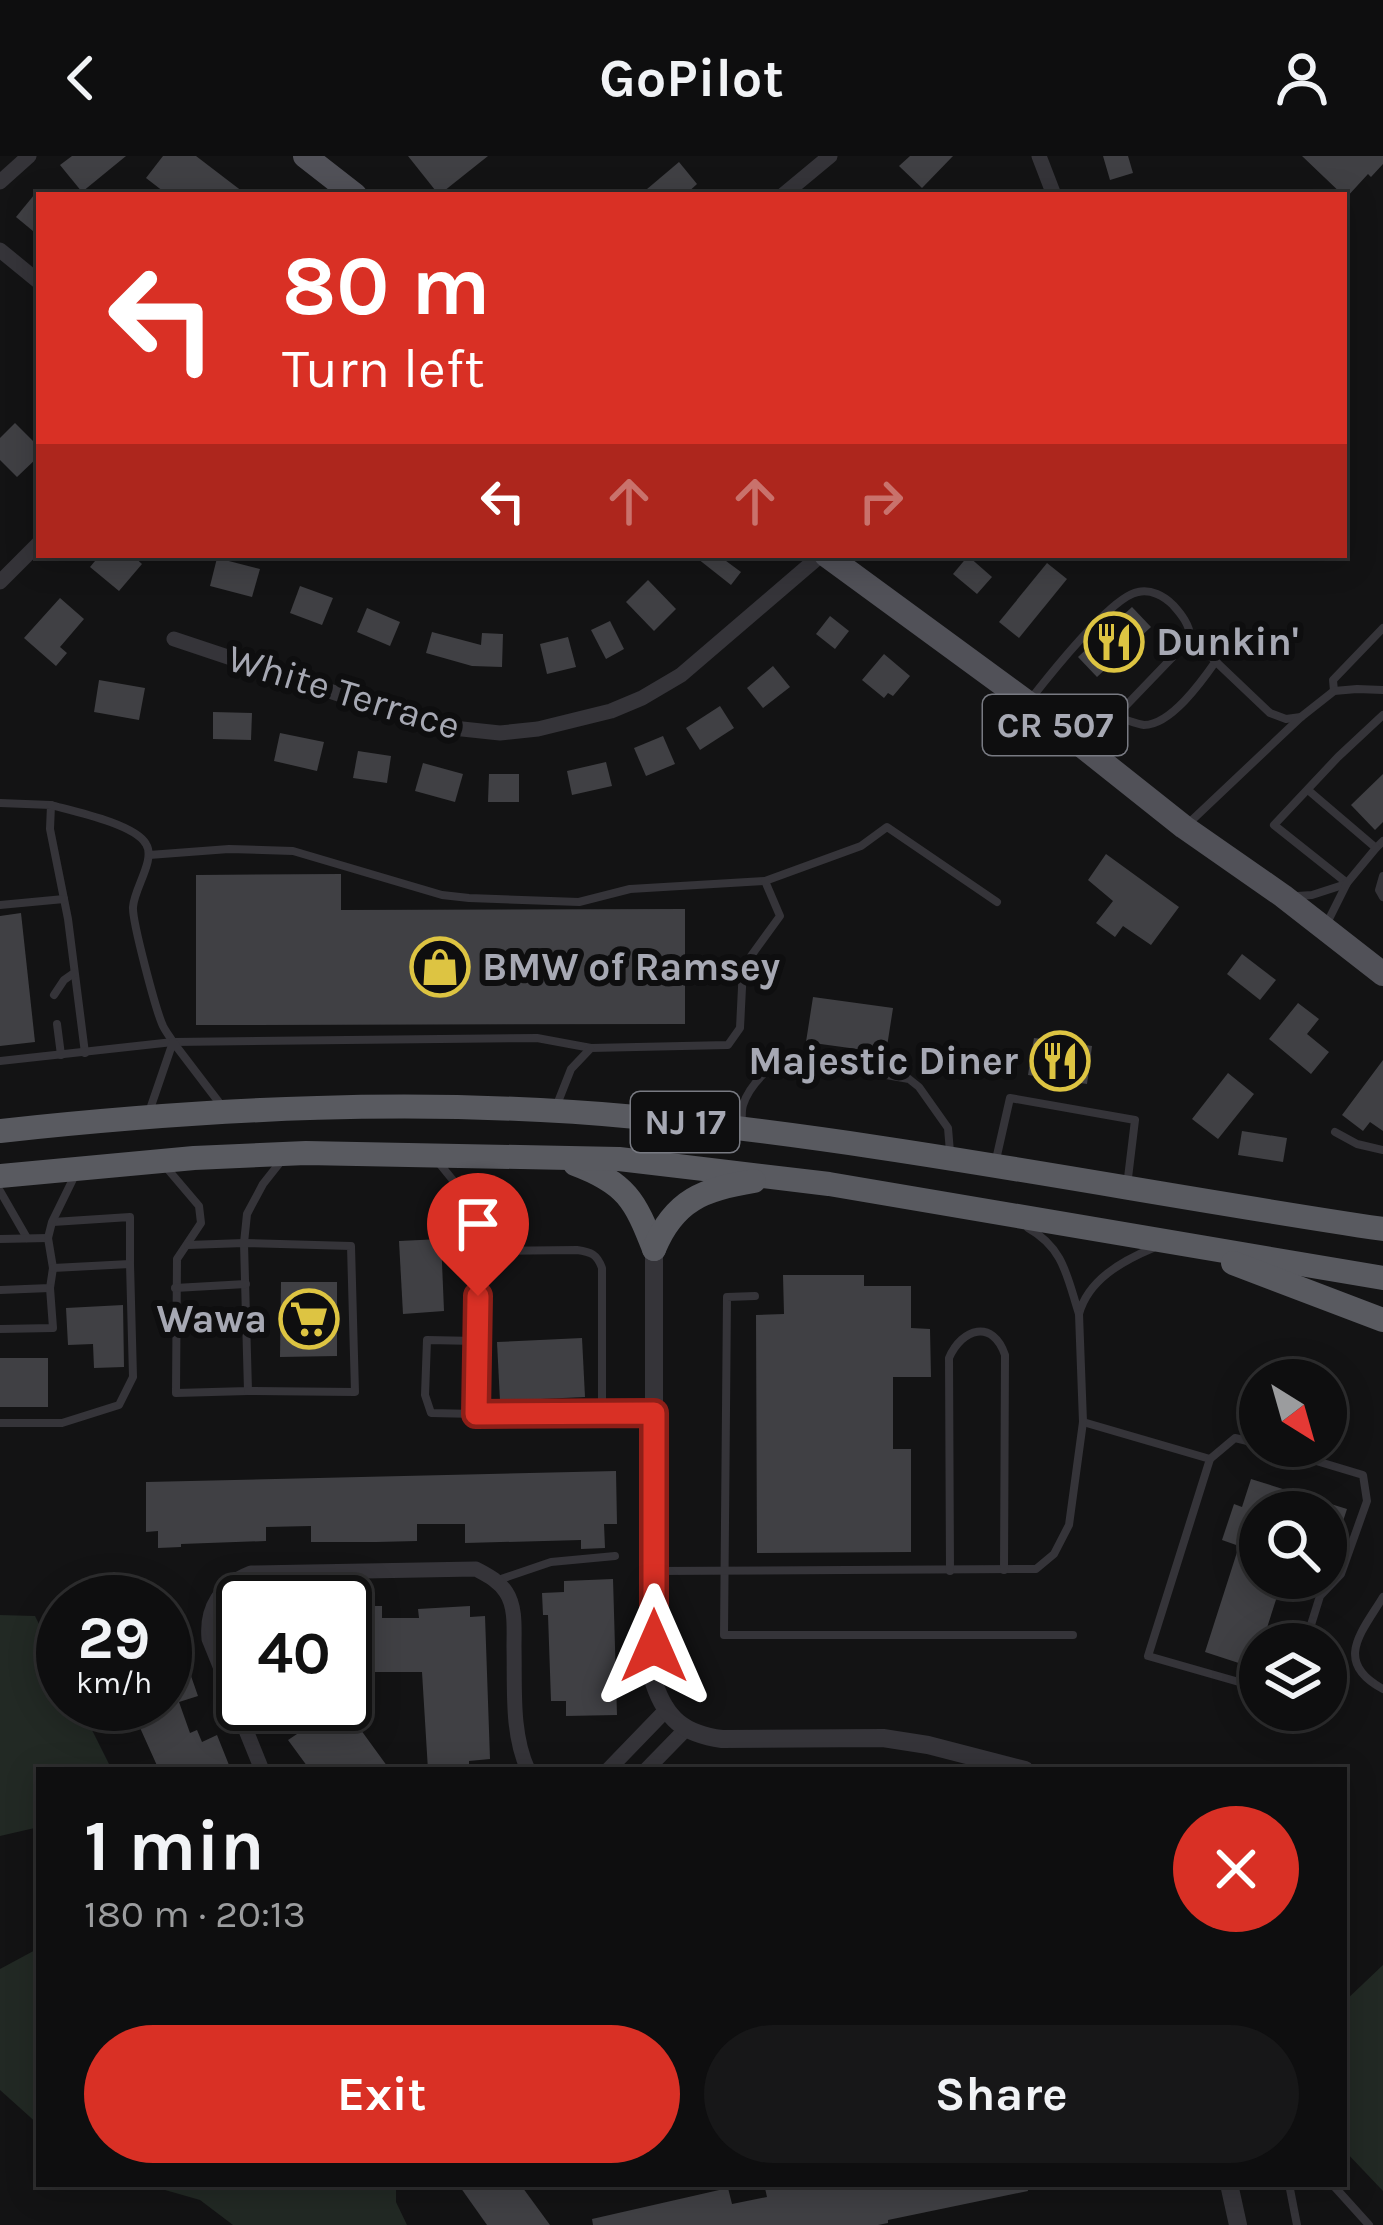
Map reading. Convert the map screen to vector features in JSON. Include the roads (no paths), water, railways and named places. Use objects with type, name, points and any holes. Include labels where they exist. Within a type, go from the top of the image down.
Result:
[{"type":"highway","name":"NJ 17","points":[[0,1131],[226,1111],[421,1107],[554,1112],[742,1129],[1376,1227]]},
{"type":"highway","name":"NJ 17","points":[[0,1177],[287,1154],[619,1159],[776,1177],[995,1211],[1383,1278]]},
{"type":"highway","points":[[556,1157],[602,1174],[627,1193],[654,1249]]},
{"type":"highway","points":[[654,1249],[672,1216],[699,1194],[776,1177]]},
{"type":"highway","points":[[1175,1242],[1383,1321]]},
{"type":"main road","points":[[304,156],[351,192]]},
{"type":"main road","name":"CR 507","points":[[827,558],[1028,703],[1184,827],[1383,974]]},
{"type":"street","points":[[0,182],[28,156]]},
{"type":"street","points":[[787,192],[830,156]]},
{"type":"street","points":[[1039,156],[1053,192]]},
{"type":"street","points":[[0,250],[36,280]]},
{"type":"street","points":[[0,582],[36,546]]},
{"type":"street","name":"White Terrace","points":[[174,639],[434,726],[500,733],[538,729],[611,711],[681,675],[819,558]]},
{"type":"street","points":[[654,1249],[654,1683],[666,1710],[700,1736],[883,1738],[1013,1767]]},
{"type":"street","points":[[261,1767],[209,1639],[207,1621],[214,1600],[224,1589],[251,1573],[476,1569],[508,1595],[513,1614],[516,1721],[527,1767]]},
{"type":"street","points":[[611,1767],[666,1710]]},
{"type":"street","points":[[649,1767],[686,1729]]},
{"type":"street","points":[[1230,2187],[1238,2225]]},
{"type":"lane","points":[[1028,703],[1062,659],[1126,596],[1141,590],[1166,598],[1182,615],[1191,638],[1270,713],[1286,719],[1301,717]]},
{"type":"lane","points":[[1334,691],[1333,680],[1383,628]]},
{"type":"lane","points":[[1084,750],[1191,638]]},
{"type":"lane","points":[[1114,717],[1144,725],[1164,720],[1216,662]]},
{"type":"lane","points":[[1184,827],[1334,691],[1383,691]]},
{"type":"lane","points":[[1347,883],[1274,825],[1383,716]]},
{"type":"lane","points":[[1308,790],[1380,844],[1347,883],[1324,929]]},
{"type":"lane","points":[[0,803],[51,805],[93,816],[136,833],[147,845],[146,869],[136,885],[132,911],[162,1024],[226,1111]]},
{"type":"lane","points":[[51,805],[50,829],[85,1053]]},
{"type":"lane","points":[[149,855],[229,849],[293,851],[442,895],[579,902],[630,889],[765,881],[861,846],[887,827],[997,902]]},
{"type":"lane","points":[[1383,876],[1379,890],[1383,897]]},
{"type":"lane","points":[[0,1061],[173,1042],[537,1038],[591,1048],[728,1045],[740,1028],[743,968],[780,916],[765,881]]},
{"type":"lane","points":[[1283,896],[1312,895],[1347,883]]},
{"type":"lane","points":[[0,905],[64,898]]},
{"type":"lane","points":[[54,995],[74,973]]},
{"type":"lane","points":[[57,1024],[61,1055]]},
{"type":"lane","points":[[148,1116],[173,1042]]},
{"type":"lane","points":[[554,1112],[571,1069],[591,1048]]},
{"type":"lane","points":[[742,1129],[743,1102],[776,1060],[790,1058],[909,1079],[948,1128],[951,1159]]},
{"type":"lane","points":[[994,1166],[1010,1098],[1135,1120],[1126,1187]]},
{"type":"lane","points":[[1335,1132],[1383,1150]]},
{"type":"lane","points":[[248,1391],[244,1243],[248,1214],[263,1184],[287,1154]]},
{"type":"lane","points":[[435,1157],[469,1200],[476,1217],[476,1414]]},
{"type":"lane","points":[[160,1161],[199,1206],[201,1223],[177,1259],[176,1393],[355,1392],[351,1246],[188,1245]]},
{"type":"lane","points":[[0,1329],[52,1328],[53,1268],[48,1238],[79,1168]]},
{"type":"lane","points":[[0,1191],[27,1238]]},
{"type":"lane","points":[[654,1571],[1036,1569],[1054,1554],[1069,1526],[1083,1422],[1078,1314],[1051,1242],[995,1211]]},
{"type":"lane","points":[[0,1423],[62,1423],[118,1405],[133,1377],[130,1217],[52,1222]]},
{"type":"lane","points":[[0,1239],[48,1238]]},
{"type":"lane","points":[[1078,1314],[1082,1301],[1101,1278],[1148,1249],[1175,1242]]},
{"type":"lane","points":[[479,1251],[577,1250],[598,1258],[602,1268],[602,1414]]},
{"type":"lane","points":[[53,1268],[130,1264]]},
{"type":"lane","points":[[175,1288],[246,1284]]},
{"type":"lane","points":[[0,1291],[50,1288]]},
{"type":"lane","points":[[755,1296],[727,1297],[724,1635],[1073,1635]]},
{"type":"lane","points":[[950,1571],[950,1358],[956,1343],[980,1331],[1002,1343],[1006,1355],[1004,1570]]},
{"type":"lane","points":[[477,1340],[427,1340],[424,1395],[431,1413],[654,1413]]},
{"type":"lane","points":[[1083,1422],[1210,1459]]},
{"type":"lane","points":[[1239,1439],[1210,1459],[1148,1656],[1239,1682]]},
{"type":"lane","points":[[1312,1623],[1320,1596],[1341,1574],[1367,1501],[1363,1475],[1336,1467]]},
{"type":"lane","points":[[496,1581],[551,1562],[615,1556]]},
{"type":"lane","points":[[1383,1597],[1354,1645],[1360,1674],[1383,1688]]},
{"type":"lane","points":[[1289,2187],[1297,2225]]},
{"type":"lane","points":[[1335,2187],[1369,2225]]},
{"type":"place","name":"Dunkin'","points":[[1114,642]]},
{"type":"place","name":"BMW of Ramsey","points":[[440,967]]},
{"type":"place","name":"Majestic Diner","points":[[1060,1061]]},
{"type":"place","name":"Wawa","points":[[309,1319]]}]
